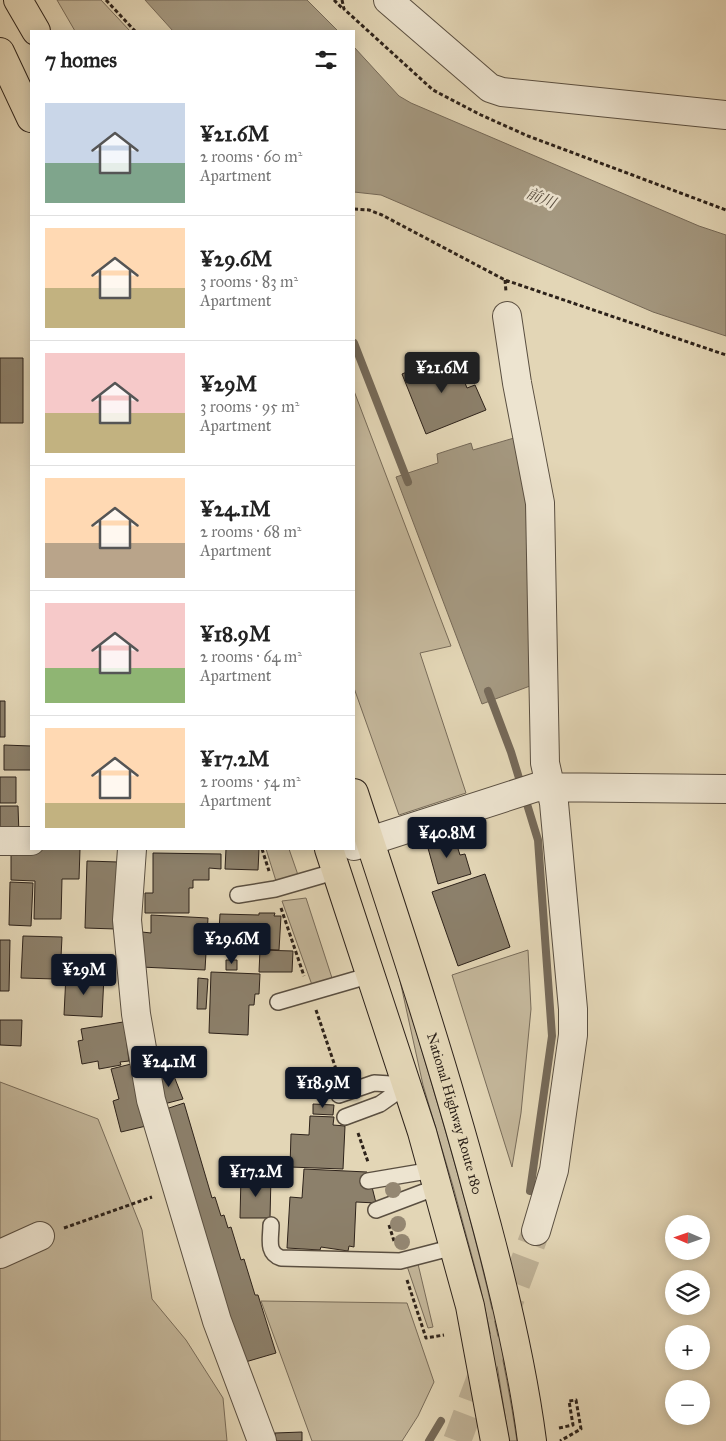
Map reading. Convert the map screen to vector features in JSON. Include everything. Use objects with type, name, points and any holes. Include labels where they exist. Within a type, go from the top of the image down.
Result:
[{"type":"highway","points":[[18,0],[35,30]]},
{"type":"highway","points":[[0,52],[30,116]]},
{"type":"highway","name":"National Highway Route 180","points":[[344,852],[371,975],[435,1178],[470,1306],[495,1441]]},
{"type":"highway","name":"National Highway Route 180","points":[[344,852],[423,1001],[502,1283],[532,1441]]},
{"type":"street","points":[[388,0],[490,88],[502,92],[726,115]]},
{"type":"street","points":[[507,316],[517,383],[540,503],[544,786],[554,803],[570,975],[573,1035],[554,1170],[536,1231]]},
{"type":"street","points":[[355,848],[510,795],[544,786],[726,789]]},
{"type":"street","points":[[0,841],[30,841]]},
{"type":"street","points":[[132,850],[127,920],[136,1014],[152,1100],[217,1321],[262,1441]]},
{"type":"street","points":[[0,1254],[40,1236]]},
{"type":"lane","points":[[238,895],[274,889],[344,852]]},
{"type":"lane","points":[[278,1002],[371,975]]},
{"type":"lane","points":[[339,1095],[374,1083],[407,1085]]},
{"type":"lane","points":[[345,1117],[380,1104],[407,1085]]},
{"type":"lane","points":[[368,1181],[435,1178]]},
{"type":"lane","points":[[376,1210],[435,1178]]},
{"type":"lane","points":[[271,1225],[270,1250],[274,1256],[281,1258],[400,1260],[454,1247]]},
{"type":"path","points":[[106,0],[134,30]]},
{"type":"path","points":[[334,0],[433,90],[528,136],[726,210]]},
{"type":"path","points":[[342,0],[344,9]]},
{"type":"path","points":[[355,210],[369,210],[382,215],[505,280],[726,355]]},
{"type":"path","points":[[40,1236],[177,1188]]},
{"type":"path","points":[[559,1428],[573,1425],[569,1401],[576,1400],[581,1429],[560,1441]]},
{"type":"shaded area","points":[[57,0],[101,0],[129,30],[74,30]]},
{"type":"shaded area","points":[[355,394],[451,646],[420,653],[466,793],[399,815],[355,691]]},
{"type":"shaded area","points":[[266,850],[289,850],[298,875],[276,881]]},
{"type":"shaded area","points":[[306,898],[332,978],[312,985],[282,901]]},
{"type":"shaded area","points":[[528,950],[531,1009],[521,1113],[512,1167],[452,975]]},
{"type":"shaded area","points":[[397,967],[449,1143],[481,1261],[507,1381],[517,1441],[509,1441],[497,1365],[480,1286],[423,1085]]},
{"type":"shaded area","points":[[0,1082],[98,1119],[142,1230],[152,1299],[186,1340],[223,1398],[227,1441],[0,1441]]},
{"type":"shaded area","points":[[418,1264],[433,1327],[428,1328],[407,1266]]},
{"type":"shaded area","points":[[261,1301],[407,1303],[434,1382],[418,1416],[402,1441],[312,1441]]},
{"type":"water","points":[[145,0],[307,0],[337,30],[172,30]]},
{"type":"water","name":"前川","points":[[355,48],[399,96],[411,103],[699,226],[726,235],[726,336],[653,312],[381,195],[355,192]]},
{"type":"water","points":[[514,438],[528,505],[530,686],[482,704],[396,477],[438,463],[437,454],[471,443],[473,450]]},
{"type":"building","points":[[453,353],[467,388],[475,385],[486,410],[426,434],[402,374]]},
{"type":"building","points":[[0,358],[23,358],[23,423],[0,423]]},
{"type":"building","points":[[0,701],[5,701],[5,737],[0,737]]},
{"type":"building","points":[[4,745],[30,746],[30,770],[4,770]]},
{"type":"building","points":[[0,777],[16,777],[16,803],[0,803]]},
{"type":"building","points":[[0,806],[18,806],[19,835],[0,835]]},
{"type":"building","points":[[453,833],[460,855],[465,854],[471,874],[438,884],[426,841]]},
{"type":"building","points":[[30,849],[80,850],[79,879],[62,879],[61,919],[34,919],[35,881],[11,880],[11,853]]},
{"type":"building","points":[[226,850],[259,850],[258,870],[225,869]]},
{"type":"building","points":[[153,853],[221,854],[221,869],[209,868],[209,880],[193,880],[193,888],[189,888],[189,913],[145,913],[145,893],[153,893]]},
{"type":"building","points":[[87,861],[118,862],[116,929],[85,928]]},
{"type":"building","points":[[485,874],[510,947],[458,966],[432,892]]},
{"type":"building","points":[[10,882],[33,883],[31,926],[9,925]]},
{"type":"building","points":[[259,913],[275,913],[274,916],[281,916],[279,950],[218,947],[220,914],[259,915]]},
{"type":"building","points":[[151,915],[208,918],[205,970],[141,967],[142,932],[151,933]]},
{"type":"building","points":[[23,936],[62,937],[61,957],[57,957],[56,979],[21,978]]},
{"type":"building","points":[[0,940],[10,940],[9,991],[0,991]]},
{"type":"building","points":[[260,950],[293,951],[292,972],[259,972]]},
{"type":"building","points":[[226,960],[237,960],[237,970],[226,970]]},
{"type":"building","points":[[211,972],[260,974],[259,994],[255,994],[254,1005],[249,1005],[248,1035],[209,1033]]},
{"type":"building","points":[[66,974],[104,976],[102,1017],[64,1015]]},
{"type":"building","points":[[198,978],[208,979],[206,1009],[197,1009]]},
{"type":"building","points":[[0,1020],[22,1020],[21,1046],[0,1045]]},
{"type":"building","points":[[129,1021],[131,1036],[126,1037],[129,1061],[120,1062],[121,1065],[99,1069],[98,1061],[82,1064],[78,1041],[83,1040],[81,1029]]},
{"type":"building","points":[[135,1063],[146,1126],[121,1132],[113,1101],[119,1099],[111,1069]]},
{"type":"building","points":[[172,1071],[183,1099],[164,1104],[156,1076]]},
{"type":"building","points":[[184,1103],[212,1198],[215,1197],[221,1216],[224,1215],[228,1228],[231,1227],[241,1260],[244,1259],[255,1295],[258,1295],[276,1353],[242,1363],[166,1109]]},
{"type":"building","points":[[313,1104],[334,1105],[333,1115],[313,1114]]},
{"type":"building","points":[[310,1116],[334,1117],[333,1125],[345,1126],[343,1169],[290,1167],[291,1134],[309,1135]]},
{"type":"building","points":[[304,1169],[367,1172],[366,1187],[372,1187],[376,1203],[356,1202],[354,1247],[349,1246],[348,1251],[321,1247],[320,1250],[287,1248],[290,1197],[302,1198]]},
{"type":"building","points":[[241,1177],[271,1177],[270,1218],[240,1218]]},
{"type":"building","points":[[302,1432],[302,1441],[276,1441],[275,1433]]},
{"type":"waterway","points":[[355,346],[408,482]]},
{"type":"waterway","points":[[488,691],[511,752],[538,840],[552,1036],[530,1191]]},
{"type":"waterway","points":[[429,1441],[441,1421]]},
{"type":"tunnel","points":[[457,1441],[536,1231]]}]
